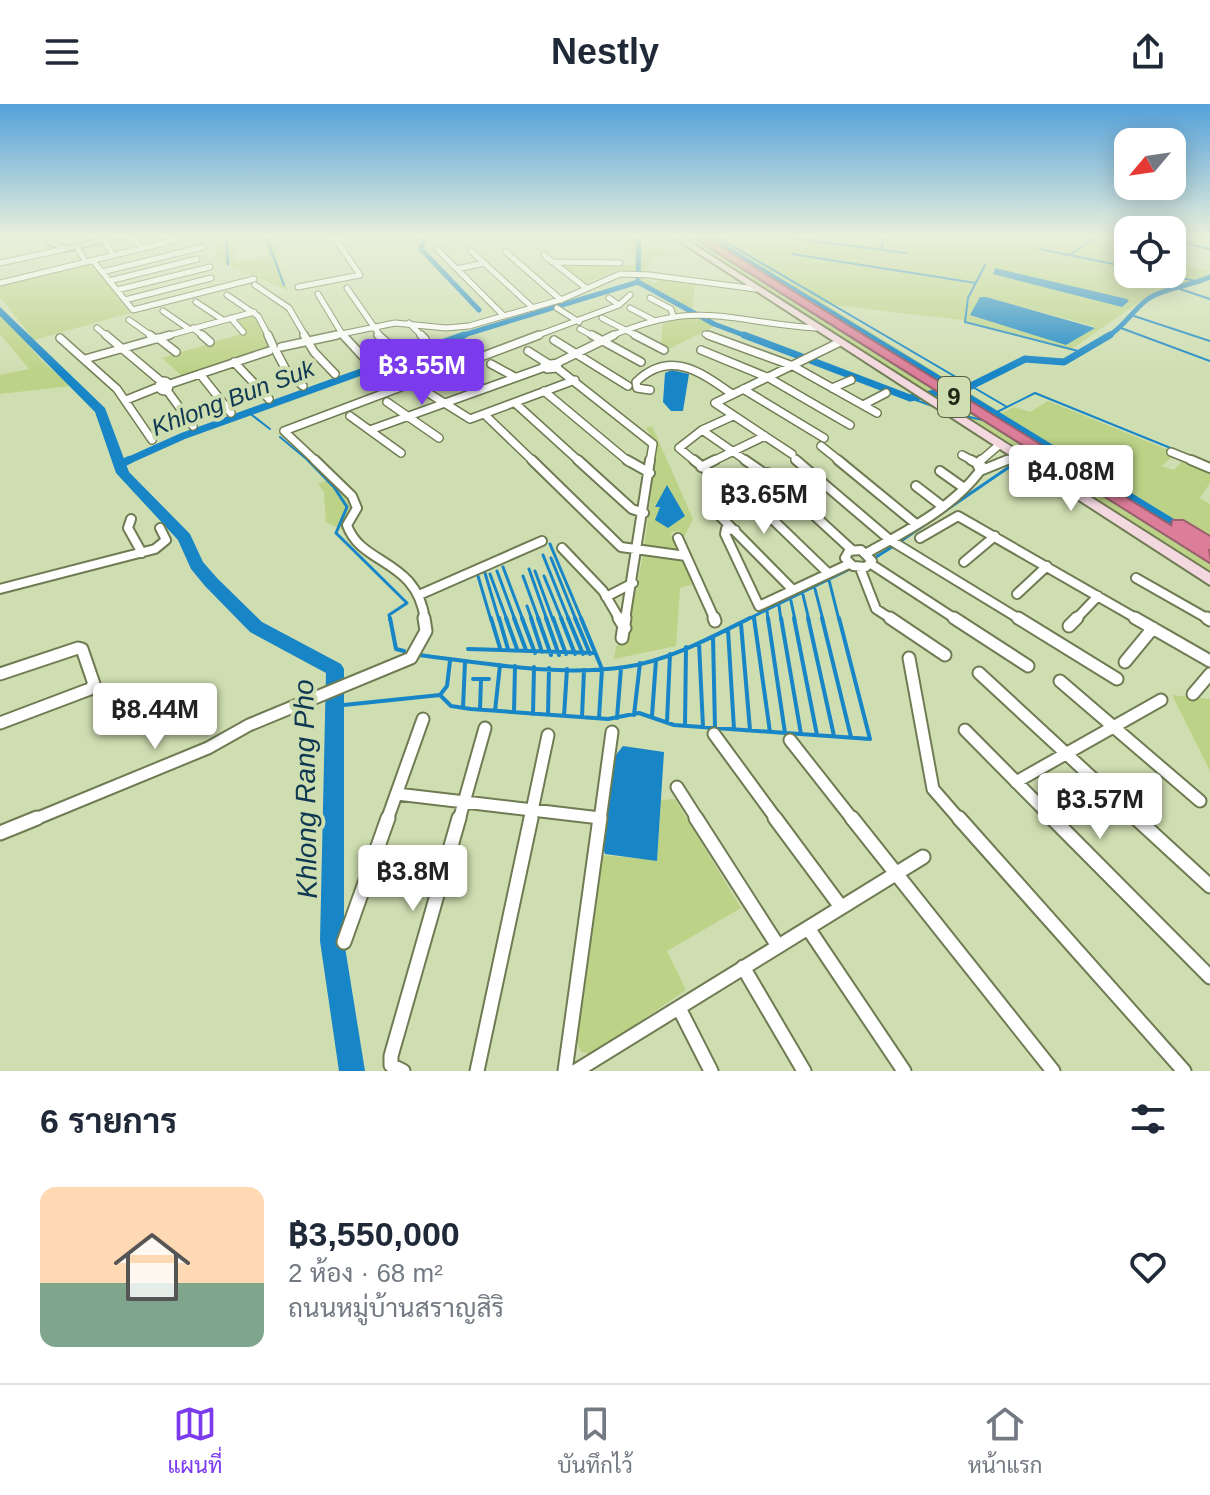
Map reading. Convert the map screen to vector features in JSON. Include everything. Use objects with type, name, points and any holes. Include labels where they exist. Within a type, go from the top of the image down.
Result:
[{"type":"highway","name":"9","points":[[770,282],[1210,557]]},
{"type":"highway","name":"9","points":[[783,282],[1210,544]]},
{"type":"main road","points":[[745,282],[1210,580]]},
{"type":"street","points":[[110,282],[131,309],[138,310],[254,282]]},
{"type":"street","points":[[117,290],[148,282]]},
{"type":"street","points":[[125,300],[195,282]]},
{"type":"street","points":[[255,282],[289,308],[309,342],[335,374]]},
{"type":"street","points":[[298,287],[321,282]]},
{"type":"street","points":[[470,282],[504,316]]},
{"type":"street","points":[[505,282],[533,308]]},
{"type":"street","points":[[541,282],[561,300]]},
{"type":"street","points":[[578,282],[586,288]]},
{"type":"street","points":[[126,400],[275,349],[372,327],[409,323],[455,328],[561,300],[602,282]]},
{"type":"street","points":[[707,282],[756,289]]},
{"type":"street","points":[[347,288],[372,327],[399,353]]},
{"type":"street","points":[[318,294],[341,334],[367,361]]},
{"type":"street","points":[[227,295],[254,312],[282,364],[303,386]]},
{"type":"street","points":[[0,833],[204,750],[321,694],[411,658],[426,631],[419,595],[407,577],[351,537],[347,525],[357,508],[352,496],[284,431],[579,326],[619,305],[630,295]]},
{"type":"street","points":[[609,298],[619,305]]},
{"type":"street","points":[[650,298],[671,309],[673,316]]},
{"type":"street","points":[[196,302],[223,320]]},
{"type":"street","points":[[557,308],[579,326],[641,362]]},
{"type":"street","points":[[630,308],[655,321]]},
{"type":"street","points":[[163,311],[210,342]]},
{"type":"street","points":[[85,359],[254,312]]},
{"type":"street","points":[[557,366],[576,353],[629,330],[673,316],[702,313],[816,328]]},
{"type":"street","points":[[231,318],[243,332]]},
{"type":"street","points":[[602,318],[664,350]]},
{"type":"street","points":[[129,320],[176,352]]},
{"type":"street","points":[[409,323],[425,339]]},
{"type":"street","points":[[97,328],[164,386],[193,426]]},
{"type":"street","points":[[705,334],[793,366],[877,413]]},
{"type":"street","points":[[60,338],[126,400],[152,440]]},
{"type":"street","points":[[554,340],[628,386]]},
{"type":"street","points":[[842,345],[715,403],[794,456],[890,540],[1117,679]]},
{"type":"street","points":[[701,350],[769,378],[850,425]]},
{"type":"street","points":[[528,351],[546,365]]},
{"type":"street","points":[[234,362],[269,399]]},
{"type":"street","points":[[491,364],[513,376]]},
{"type":"street","points":[[370,430],[546,365],[557,366],[650,440],[653,448],[650,473],[622,638]]},
{"type":"street","points":[[650,390],[637,388],[636,382],[654,369],[671,365],[699,369],[732,394]]},
{"type":"street","points":[[200,374],[231,413]]},
{"type":"street","points":[[457,376],[478,389]]},
{"type":"street","points":[[422,389],[468,419],[575,380]]},
{"type":"street","points":[[832,388],[851,380]]},
{"type":"street","points":[[743,389],[823,442],[916,524]]},
{"type":"street","points":[[544,391],[635,467],[650,473]]},
{"type":"street","points":[[863,405],[886,393]]},
{"type":"street","points":[[387,402],[439,438]]},
{"type":"street","points":[[515,403],[632,509],[644,513]]},
{"type":"street","points":[[484,414],[621,547],[686,556]]},
{"type":"street","points":[[350,416],[401,453]]},
{"type":"street","points":[[727,487],[679,448],[702,430],[733,416]]},
{"type":"street","points":[[702,430],[764,472],[852,550],[867,553],[942,506],[964,488],[999,445]]},
{"type":"street","points":[[701,467],[765,436]]},
{"type":"street","points":[[1171,452],[1210,468]]},
{"type":"street","points":[[962,455],[982,468]]},
{"type":"street","points":[[982,468],[1017,456]]},
{"type":"street","points":[[940,471],[964,488]]},
{"type":"street","points":[[916,486],[942,506]]},
{"type":"street","points":[[740,488],[828,573]]},
{"type":"street","points":[[711,507],[793,590]]},
{"type":"street","points":[[920,538],[955,515],[1210,661]]},
{"type":"street","points":[[131,519],[128,528],[142,553]]},
{"type":"street","points":[[0,589],[142,553],[166,542],[160,528]]},
{"type":"street","points":[[735,530],[726,529],[725,534],[758,605],[849,564],[866,566],[1028,666]]},
{"type":"street","points":[[964,562],[995,536]]},
{"type":"street","points":[[678,538],[715,621]]},
{"type":"street","points":[[419,595],[542,541]]},
{"type":"street","points":[[562,548],[584,567],[625,628]]},
{"type":"street","points":[[849,564],[845,555],[852,550]]},
{"type":"street","points":[[867,553],[866,566],[876,609],[945,655]]},
{"type":"street","points":[[1017,594],[1047,566]]},
{"type":"street","points":[[1136,578],[1210,620]]},
{"type":"street","points":[[606,597],[633,583]]},
{"type":"street","points":[[1069,626],[1098,596]]},
{"type":"street","points":[[1125,662],[1153,628]]},
{"type":"street","points":[[0,674],[78,648],[82,649],[94,684],[90,689],[0,723]]},
{"type":"street","points":[[909,658],[933,789],[1184,1071]]},
{"type":"street","points":[[979,673],[1210,886]]},
{"type":"street","points":[[1193,694],[1210,674]]},
{"type":"street","points":[[1060,681],[1200,801]]},
{"type":"street","points":[[1016,782],[1161,700]]},
{"type":"street","points":[[344,942],[423,719]]},
{"type":"street","points":[[403,1071],[391,1065],[391,1056],[485,728]]},
{"type":"street","points":[[965,730],[1210,977]]},
{"type":"street","points":[[565,1071],[612,732]]},
{"type":"street","points":[[714,734],[841,907]]},
{"type":"street","points":[[477,1071],[548,735]]},
{"type":"street","points":[[790,740],[1053,1071]]},
{"type":"street","points":[[677,787],[778,946]]},
{"type":"street","points":[[397,794],[600,818]]},
{"type":"street","points":[[576,1071],[923,857]]},
{"type":"street","points":[[808,928],[904,1071]]},
{"type":"street","points":[[743,967],[804,1071]]},
{"type":"street","points":[[679,1008],[711,1071]]},
{"type":"green space","points":[[106,282],[130,313],[34,340],[0,297],[0,284]]},
{"type":"green space","points":[[270,282],[285,282],[288,291]]},
{"type":"green space","points":[[641,282],[695,285],[692,311]]},
{"type":"green space","points":[[753,282],[1026,282],[1122,306],[1129,302],[1127,299],[1052,282],[1114,282],[1114,288],[1185,288],[1144,299],[1070,350],[962,320],[825,304],[1002,413],[1014,407],[1030,412],[1048,401],[1176,453],[1162,466],[1174,470],[1183,460],[1210,471],[1210,483],[1200,498],[1210,504],[1210,572]],"holes":[[[986,297],[1093,326],[1066,345]]]},
{"type":"green space","points":[[0,312],[42,361],[71,386],[0,394],[0,375],[29,369],[0,334]]},
{"type":"green space","points":[[254,315],[269,344],[263,350],[183,377],[162,358],[247,332],[235,317]]},
{"type":"green space","points":[[694,317],[715,326],[669,349],[661,345],[663,323]]},
{"type":"green space","points":[[652,426],[693,519],[684,537],[679,531],[672,532],[671,536],[694,584],[680,588],[676,646],[614,659],[616,646],[626,642],[644,549],[657,447],[646,428]]},
{"type":"green space","points":[[332,478],[353,508],[342,530],[326,522],[324,492],[318,484]]},
{"type":"green space","points":[[1172,695],[1210,699],[1210,771]]},
{"type":"green space","points":[[675,799],[741,908],[667,951],[686,990],[593,1054],[581,1052],[575,1037],[601,855],[657,860],[661,800]]},
{"type":"water","points":[[762,282],[787,282],[1210,541],[1210,564]]},
{"type":"water","points":[[1025,282],[1055,282],[1127,299],[1129,301],[1122,307]]},
{"type":"water","points":[[980,297],[1095,328],[1066,345],[970,315]]},
{"type":"water","points":[[672,370],[689,374],[683,411],[671,411],[663,402],[665,373]]},
{"type":"water","points":[[667,485],[685,516],[668,528],[655,520],[660,507],[655,507]]},
{"type":"water","points":[[623,746],[664,752],[657,861],[605,854],[603,849],[615,756]]},
{"type":"waterway","points":[[452,282],[479,310]]},
{"type":"waterway","name":"Khlong Bun Suk","points":[[457,337],[638,282]]},
{"type":"waterway","points":[[638,282],[714,324],[749,337]]},
{"type":"waterway","points":[[794,282],[1007,407]]},
{"type":"waterway","points":[[970,282],[976,283]]},
{"type":"waterway","points":[[1108,336],[1149,299],[1196,282]]},
{"type":"waterway","points":[[976,283],[968,298],[965,322],[1082,352]]},
{"type":"waterway","points":[[1180,289],[1210,299]]},
{"type":"waterway","name":"Khlong Rang Pho","points":[[0,310],[101,411],[123,473],[185,538],[196,565],[211,582],[256,627],[335,669],[332,941],[352,1071]]},
{"type":"waterway","points":[[1134,316],[1210,341]]},
{"type":"waterway","points":[[1121,328],[1210,361]]},
{"type":"waterway","name":"Khlong Bun Suk","points":[[125,462],[183,436],[464,335]]},
{"type":"waterway","points":[[744,335],[910,398],[971,386],[1025,359],[1064,362],[1108,336]]},
{"type":"waterway","points":[[1007,407],[1035,393],[1173,449]]},
{"type":"waterway","points":[[910,398],[938,408]]},
{"type":"waterway","points":[[997,412],[1007,407]]},
{"type":"waterway","points":[[248,412],[270,429]]},
{"type":"waterway","points":[[960,415],[983,420]]},
{"type":"waterway","points":[[280,437],[310,462]]},
{"type":"waterway","name":"Khlong Bun Suk","points":[[125,462],[129,460]]},
{"type":"waterway","name":"Khlong Bun Suk","points":[[121,464],[125,462]]},
{"type":"waterway","points":[[310,462],[334,487],[347,507],[336,533],[407,603],[389,615],[390,620]]},
{"type":"waterway","points":[[901,541],[1012,465]]},
{"type":"waterway","points":[[550,544],[582,620]]},
{"type":"waterway","points":[[876,557],[892,547]]},
{"type":"waterway","points":[[543,555],[569,620]]},
{"type":"waterway","points":[[551,558],[576,620]]},
{"type":"waterway","points":[[503,567],[523,620]]},
{"type":"waterway","points":[[746,620],[852,568]]},
{"type":"waterway","points":[[529,569],[547,620]]},
{"type":"waterway","points":[[497,571],[515,620]]},
{"type":"waterway","points":[[535,571],[553,620]]},
{"type":"waterway","points":[[485,573],[499,620]]},
{"type":"waterway","points":[[490,574],[507,620]]},
{"type":"waterway","points":[[478,576],[491,620]]},
{"type":"waterway","points":[[523,576],[539,620]]},
{"type":"waterway","points":[[544,576],[562,620]]},
{"type":"waterway","points":[[829,580],[839,620]]},
{"type":"waterway","points":[[815,589],[823,620]]},
{"type":"waterway","points":[[803,595],[809,620]]},
{"type":"waterway","points":[[791,601],[795,620]]},
{"type":"waterway","points":[[527,606],[532,620]]},
{"type":"waterway","points":[[779,606],[781,620]]},
{"type":"waterway","points":[[767,611],[768,620]]},
{"type":"waterway","points":[[390,618],[396,649],[404,651]]},
{"type":"waterway","points":[[491,618],[500,648]]},
{"type":"waterway","points":[[499,618],[508,649]]},
{"type":"waterway","points":[[506,618],[517,649]]},
{"type":"waterway","points":[[514,618],[526,650]]},
{"type":"waterway","points":[[522,618],[534,651]]},
{"type":"waterway","points":[[531,618],[542,651]]},
{"type":"waterway","points":[[538,618],[550,652]]},
{"type":"waterway","points":[[546,618],[558,652]]},
{"type":"waterway","points":[[553,618],[565,652]]},
{"type":"waterway","points":[[561,618],[574,652]]},
{"type":"waterway","points":[[568,618],[582,653]]},
{"type":"waterway","points":[[575,618],[590,653]]},
{"type":"waterway","points":[[581,618],[602,670]]},
{"type":"waterway","points":[[686,648],[750,618]]},
{"type":"waterway","points":[[754,618],[770,732]]},
{"type":"waterway","points":[[768,618],[785,733]]},
{"type":"waterway","points":[[781,618],[801,734]]},
{"type":"waterway","points":[[794,618],[817,735]]},
{"type":"waterway","points":[[808,618],[834,736]]},
{"type":"waterway","points":[[822,618],[851,737]]},
{"type":"waterway","points":[[785,733],[870,739],[839,618]]},
{"type":"waterway","points":[[741,624],[750,730]]},
{"type":"waterway","points":[[728,630],[734,729]]},
{"type":"waterway","points":[[713,637],[715,728]]},
{"type":"waterway","points":[[699,643],[703,727]]},
{"type":"waterway","points":[[670,655],[686,648]]},
{"type":"waterway","points":[[685,726],[686,648]]},
{"type":"waterway","points":[[468,649],[534,651]]},
{"type":"waterway","points":[[534,651],[542,651]]},
{"type":"waterway","points":[[542,651],[550,652]]},
{"type":"waterway","points":[[550,652],[558,652]]},
{"type":"waterway","points":[[558,652],[565,652]]},
{"type":"waterway","points":[[565,652],[574,652]]},
{"type":"waterway","points":[[574,652],[582,653]]},
{"type":"waterway","points":[[582,653],[590,653]]},
{"type":"waterway","points":[[590,653],[595,653]]},
{"type":"waterway","points":[[418,655],[500,665]]},
{"type":"waterway","points":[[640,664],[670,655]]},
{"type":"waterway","points":[[667,722],[670,655]]},
{"type":"waterway","points":[[652,716],[656,660]]},
{"type":"waterway","points":[[440,695],[447,686],[450,661]]},
{"type":"waterway","points":[[463,708],[465,662]]},
{"type":"waterway","points":[[602,670],[640,664]]},
{"type":"waterway","points":[[634,714],[640,664]]},
{"type":"waterway","points":[[495,711],[500,665]]},
{"type":"waterway","points":[[500,665],[515,667]]},
{"type":"waterway","points":[[514,712],[515,667]]},
{"type":"waterway","points":[[515,667],[534,669]]},
{"type":"waterway","points":[[617,717],[621,668]]},
{"type":"waterway","points":[[533,714],[534,669]]},
{"type":"waterway","points":[[534,669],[549,670]]},
{"type":"waterway","points":[[548,715],[549,670]]},
{"type":"waterway","points":[[549,670],[567,670]]},
{"type":"waterway","points":[[564,716],[567,670]]},
{"type":"waterway","points":[[567,670],[584,670]]},
{"type":"waterway","points":[[582,717],[584,670]]},
{"type":"waterway","points":[[584,670],[602,670]]},
{"type":"waterway","points":[[599,718],[602,670]]},
{"type":"waterway","points":[[473,679],[481,679]]},
{"type":"waterway","points":[[480,710],[481,679]]},
{"type":"waterway","points":[[481,679],[489,679]]},
{"type":"waterway","points":[[334,706],[440,695]]},
{"type":"waterway","points":[[440,695],[451,706],[463,708]]},
{"type":"waterway","points":[[463,708],[480,710]]},
{"type":"waterway","points":[[480,710],[495,711]]},
{"type":"waterway","points":[[495,711],[533,714]]},
{"type":"waterway","points":[[533,714],[548,715]]},
{"type":"waterway","points":[[617,717],[634,714]]},
{"type":"waterway","points":[[634,714],[685,726]]},
{"type":"waterway","points":[[548,715],[564,716]]},
{"type":"waterway","points":[[564,716],[617,717]]},
{"type":"waterway","points":[[685,726],[715,728]]},
{"type":"waterway","points":[[715,728],[770,732]]},
{"type":"waterway","points":[[770,732],[785,733]]}]
